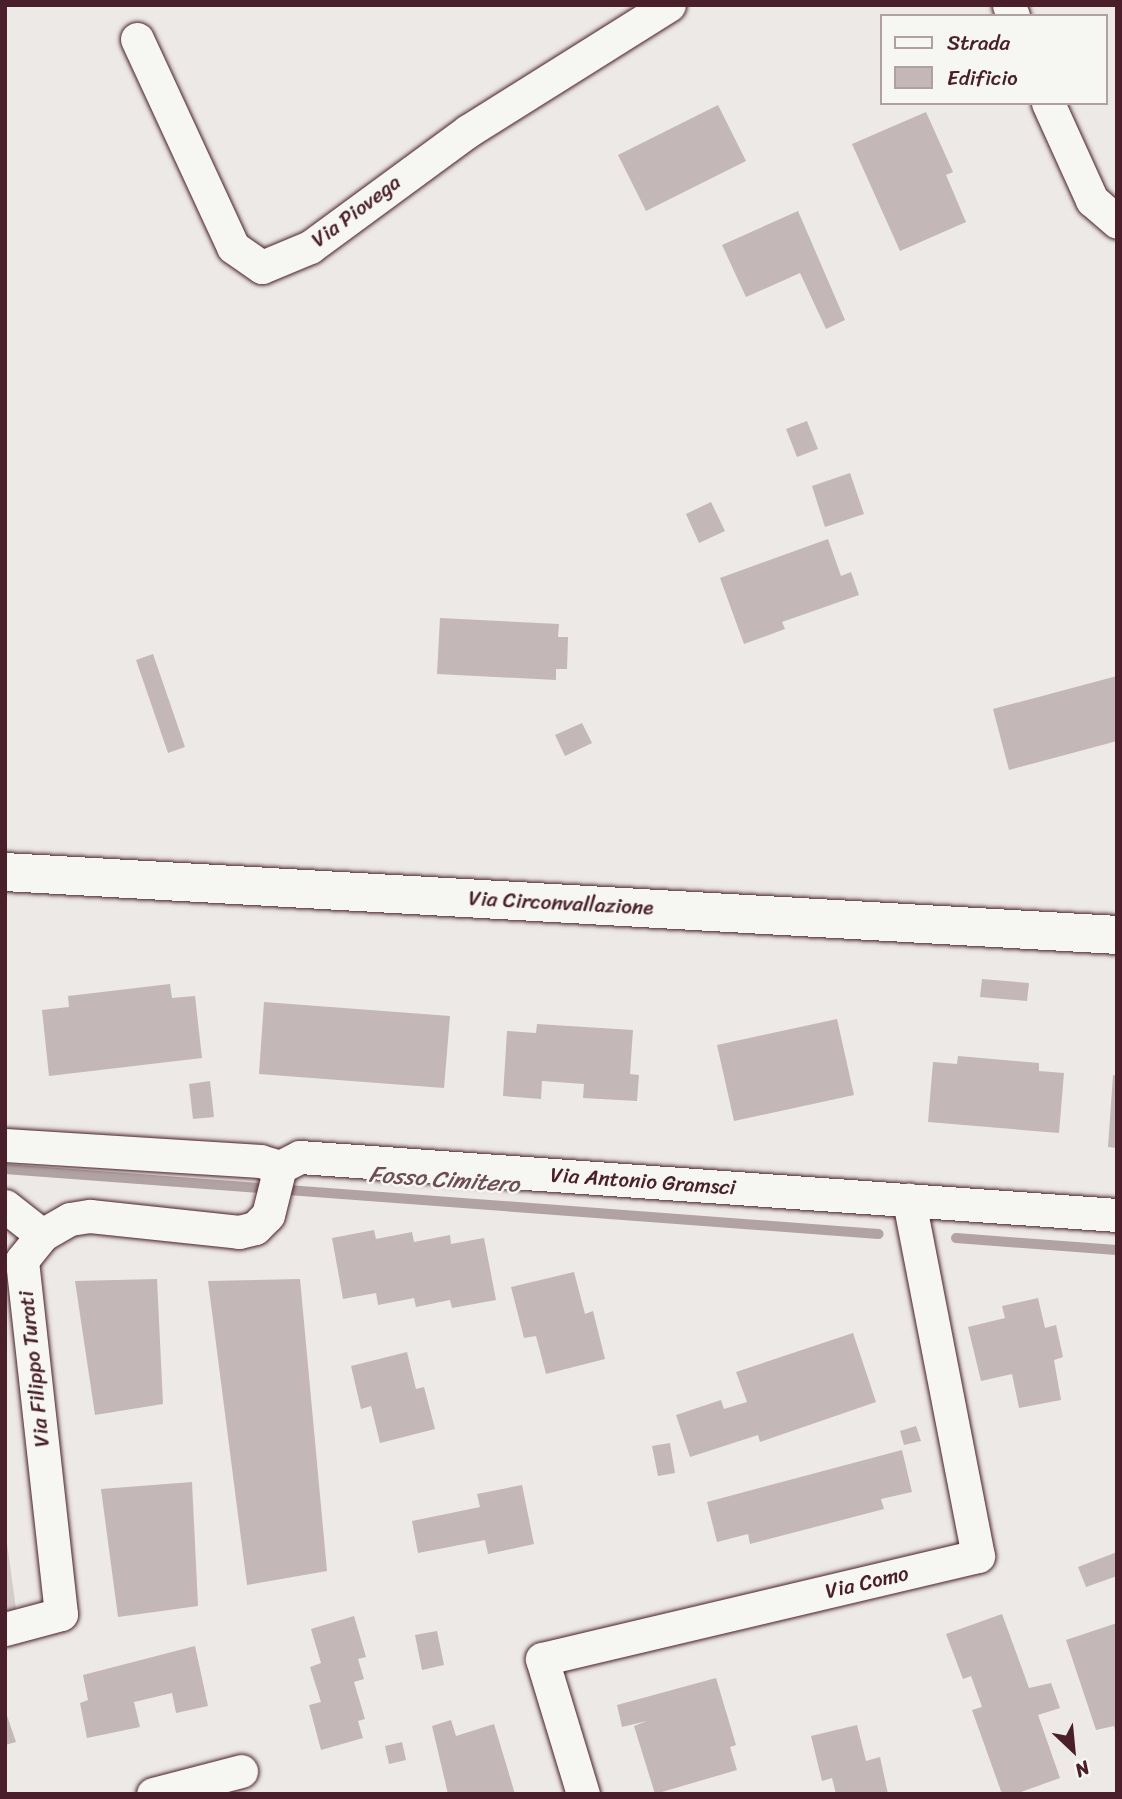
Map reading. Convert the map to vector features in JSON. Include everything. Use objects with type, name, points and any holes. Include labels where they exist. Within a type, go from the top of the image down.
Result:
[{"type":"main road","name":"Via Circonvallazione","points":[[5,872],[1117,935]]},
{"type":"street","name":"Via Piovega","points":[[137,39],[233,247],[262,267],[310,247],[378,192],[468,131],[669,5]]},
{"type":"street","points":[[1049,105],[1092,201],[1117,222]]},
{"type":"street","name":"Via Antonio Gramsci","points":[[5,1144],[260,1161],[278,1171],[300,1157],[1117,1215]]},
{"type":"street","name":"Via Filippo Turati","points":[[5,1629],[61,1614],[22,1259],[42,1235],[64,1222],[90,1216],[239,1232],[256,1228],[268,1215],[278,1171]]},
{"type":"street","name":"Via Como","points":[[583,1794],[541,1659],[978,1556],[909,1200]]},
{"type":"street","points":[[5,1206],[42,1235]]},
{"type":"street","points":[[153,1794],[241,1771]]},
{"type":"shaded area","points":[[5,1529],[16,1609],[5,1611]]},
{"type":"building","points":[[718,105],[746,161],[646,211],[618,155]]},
{"type":"building","points":[[926,112],[953,172],[946,175],[966,222],[900,251],[852,144]]},
{"type":"building","points":[[798,211],[845,320],[826,329],[800,273],[746,297],[722,245]]},
{"type":"building","points":[[807,421],[818,449],[797,457],[786,429]]},
{"type":"building","points":[[850,473],[864,514],[825,527],[812,486]]},
{"type":"building","points":[[711,502],[725,531],[699,543],[686,514]]},
{"type":"building","points":[[828,539],[841,576],[851,572],[859,595],[782,622],[785,629],[744,644],[720,578]]},
{"type":"building","points":[[440,618],[559,624],[558,637],[568,637],[567,669],[556,669],[556,680],[437,674]]},
{"type":"building","points":[[153,654],[185,747],[168,753],[136,660]]},
{"type":"building","points":[[1117,676],[1117,741],[1009,770],[993,709]]},
{"type":"building","points":[[582,723],[592,743],[565,756],[555,735]]},
{"type":"building","points":[[982,979],[1029,983],[1027,1001],[980,997]]},
{"type":"building","points":[[170,984],[172,998],[195,996],[202,1058],[49,1076],[42,1010],[69,1007],[68,996]]},
{"type":"building","points":[[264,1002],[450,1016],[444,1088],[259,1074]]},
{"type":"building","points":[[837,1019],[854,1095],[734,1121],[717,1045]]},
{"type":"building","points":[[537,1024],[633,1030],[630,1074],[639,1075],[637,1101],[583,1098],[584,1084],[542,1081],[541,1099],[503,1096],[507,1031],[536,1033]]},
{"type":"building","points":[[958,1056],[1039,1063],[1039,1071],[1064,1073],[1059,1133],[928,1122],[933,1062],[957,1064]]},
{"type":"building","points":[[1113,1075],[1117,1076],[1117,1148],[1108,1147]]},
{"type":"building","points":[[210,1081],[214,1117],[193,1119],[189,1084]]},
{"type":"building","points":[[374,1230],[376,1239],[412,1232],[414,1242],[450,1235],[451,1244],[484,1238],[496,1300],[452,1308],[450,1300],[416,1307],[414,1298],[378,1305],[376,1293],[343,1299],[332,1238]]},
{"type":"building","points":[[574,1272],[585,1314],[593,1311],[605,1359],[546,1374],[536,1336],[524,1338],[511,1287]]},
{"type":"building","points":[[157,1279],[163,1404],[95,1415],[75,1281]]},
{"type":"building","points":[[300,1279],[327,1571],[247,1585],[208,1281]]},
{"type":"building","points":[[1038,1298],[1045,1328],[1056,1325],[1063,1357],[1054,1360],[1061,1400],[1019,1408],[1012,1374],[981,1381],[968,1327],[1005,1318],[1002,1306]]},
{"type":"building","points":[[853,1333],[876,1402],[760,1442],[758,1435],[690,1457],[676,1415],[721,1400],[724,1409],[747,1402],[736,1372]]},
{"type":"building","points":[[407,1352],[416,1389],[424,1387],[435,1429],[380,1443],[371,1406],[361,1409],[351,1366]]},
{"type":"building","points":[[916,1426],[921,1441],[904,1445],[900,1431]]},
{"type":"building","points":[[670,1443],[675,1473],[658,1476],[652,1446]]},
{"type":"building","points":[[902,1450],[912,1492],[881,1499],[884,1509],[750,1544],[748,1534],[717,1542],[707,1502]]},
{"type":"building","points":[[192,1482],[198,1606],[118,1617],[101,1489]]},
{"type":"building","points":[[522,1485],[534,1544],[488,1554],[485,1540],[418,1553],[412,1521],[480,1507],[477,1494]]},
{"type":"building","points":[[1117,1552],[1117,1576],[1086,1587],[1078,1567]]},
{"type":"building","points":[[1002,1614],[1029,1688],[1051,1683],[1060,1708],[1038,1715],[1060,1778],[1015,1794],[1002,1794],[972,1710],[982,1707],[980,1701],[971,1676],[963,1679],[946,1634]]},
{"type":"building","points":[[354,1616],[366,1657],[358,1659],[364,1679],[354,1682],[365,1719],[358,1721],[363,1738],[321,1750],[309,1705],[321,1702],[310,1667],[321,1663],[311,1629]]},
{"type":"building","points":[[1117,1623],[1116,1734],[1114,1726],[1096,1730],[1066,1640]]},
{"type":"building","points":[[437,1631],[444,1665],[422,1670],[415,1635]]},
{"type":"building","points":[[195,1646],[208,1706],[176,1713],[172,1693],[134,1702],[140,1727],[87,1738],[80,1703],[88,1700],[83,1675]]},
{"type":"building","points":[[716,1678],[736,1745],[730,1747],[737,1770],[655,1794],[634,1726],[647,1721],[622,1727],[617,1705]]},
{"type":"building","points":[[5,1710],[16,1742],[5,1745]]},
{"type":"building","points":[[451,1720],[456,1736],[494,1724],[515,1794],[448,1794],[432,1726]]},
{"type":"building","points":[[857,1725],[866,1761],[880,1757],[888,1794],[836,1794],[832,1778],[822,1781],[811,1736]]},
{"type":"building","points":[[402,1742],[406,1760],[389,1764],[385,1746]]},
{"type":"waterway","name":"Fosso Cimitero","points":[[5,1169],[879,1234]]},
{"type":"waterway","name":"Fosso Cimitero","points":[[956,1238],[1117,1250]]}]
